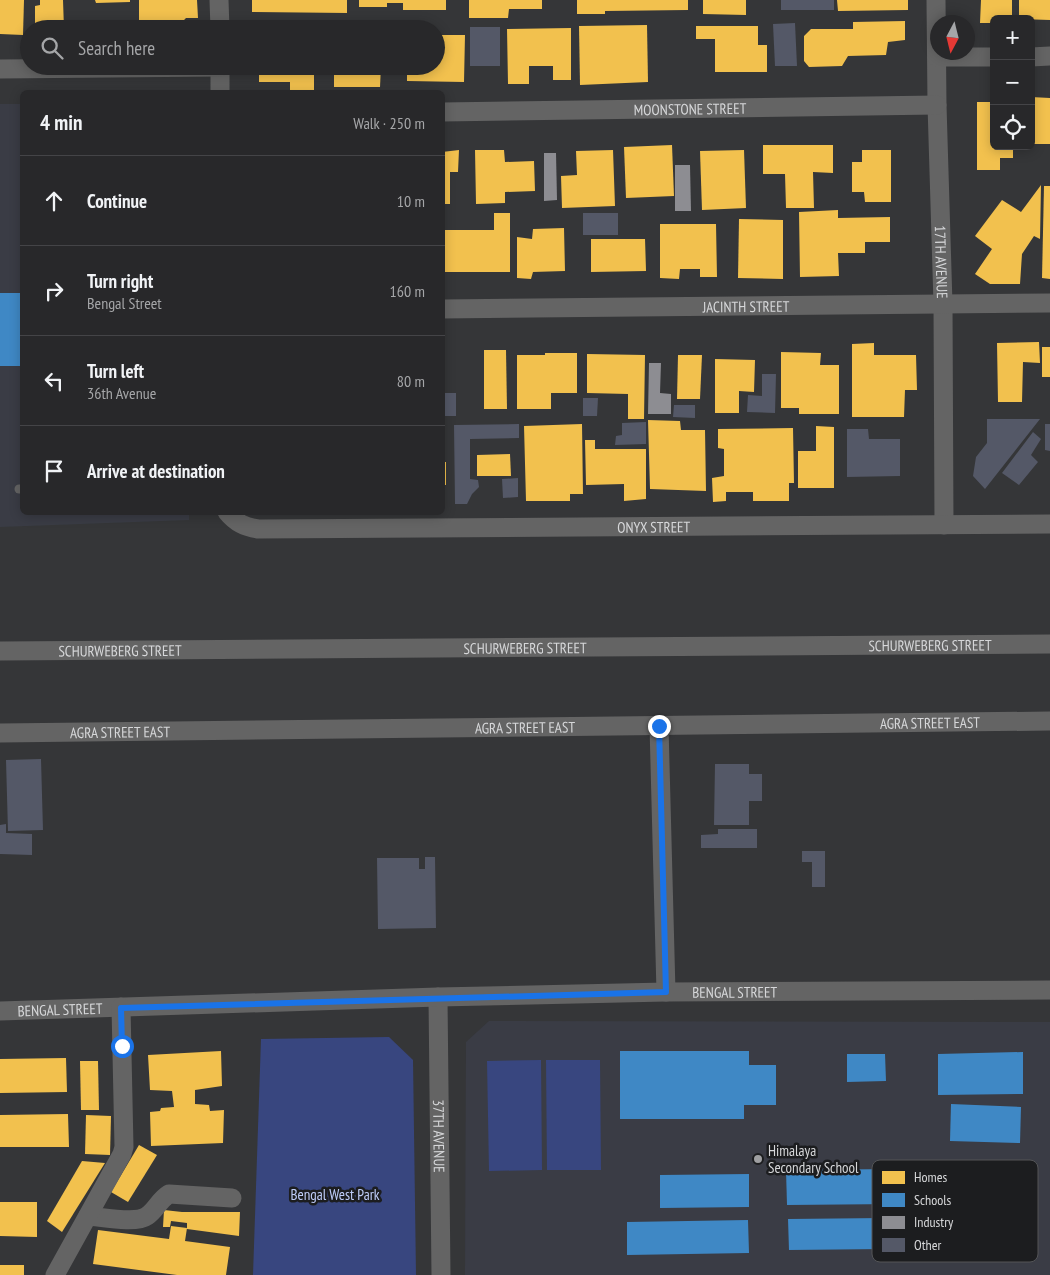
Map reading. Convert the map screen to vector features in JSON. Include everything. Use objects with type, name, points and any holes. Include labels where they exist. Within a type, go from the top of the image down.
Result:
[{"type":"street","points":[[220,0],[220,20]]},
{"type":"street","name":"17TH AVENUE","points":[[936,0],[936,15]]},
{"type":"street","points":[[1035,56],[1050,56]]},
{"type":"street","points":[[975,57],[990,57]]},
{"type":"street","name":"17TH AVENUE","points":[[937,60],[943,304],[944,525]]},
{"type":"street","points":[[0,69],[20,69]]},
{"type":"street","points":[[220,75],[220,90]]},
{"type":"street","name":"MOONSTONE STREET","points":[[445,112],[937,104]]},
{"type":"street","name":"JACINTH STREET","points":[[445,309],[1050,303]]},
{"type":"street","name":"ONYX STREET","points":[[229,515],[233,520],[246,527],[258,529],[1050,524]]},
{"type":"street","name":"SCHURWEBERG STREET","points":[[0,651],[1050,644]]},
{"type":"street","name":"AGRA STREET EAST","points":[[0,733],[1050,721]]},
{"type":"street","points":[[659,726],[666,992]]},
{"type":"street","name":"BENGAL STREET","points":[[0,1011],[438,997],[666,992],[1050,990]]},
{"type":"street","name":"37TH AVENUE","points":[[438,997],[441,1275]]},
{"type":"street","points":[[55,1275],[122,1154],[124,1147],[121,1008]]},
{"type":"street","points":[[88,1216],[137,1220],[148,1216],[163,1198],[169,1194],[232,1198]]},
{"type":"shaded area","points":[[0,104],[20,104],[20,515],[189,515],[189,520],[0,527]]},
{"type":"shaded area","name":"Himalaya Secondary School","points":[[489,1021],[1050,1022],[1050,1275],[465,1275],[466,1042]]},
{"type":"green space","name":"Bengal West Park","points":[[389,1037],[413,1060],[416,1275],[253,1275],[261,1039]]},
{"type":"green space","points":[[541,1060],[542,1170],[489,1171],[487,1061]]},
{"type":"green space","points":[[546,1060],[600,1060],[601,1170],[547,1170]]},
{"type":"building: Homes","points":[[0,0],[24,0],[23,20],[20,20],[20,35],[0,34]]},
{"type":"building: Homes","points":[[40,0],[63,0],[64,20],[35,20],[35,6],[40,5]]},
{"type":"building: Homes","points":[[95,0],[130,0],[130,2],[96,3]]},
{"type":"building: Homes","points":[[139,0],[197,0],[198,18],[186,18],[184,20],[139,20]]},
{"type":"building: Homes","points":[[252,0],[347,0],[347,13],[252,12]]},
{"type":"building: Homes","points":[[359,0],[446,0],[446,10],[403,10],[403,3],[387,3],[387,7],[359,7]]},
{"type":"building: Homes","points":[[469,0],[542,0],[542,9],[509,9],[508,18],[469,18]]},
{"type":"building: Homes","points":[[577,0],[688,0],[688,10],[605,11],[605,14],[577,14]]},
{"type":"building: Homes","points":[[703,0],[746,0],[746,15],[703,14]]},
{"type":"building: Homes","points":[[837,0],[908,0],[908,10],[838,11]]},
{"type":"building: Homes","points":[[981,0],[1012,0],[1012,15],[990,15],[990,23],[980,23]]},
{"type":"building: Homes","points":[[1019,0],[1050,0],[1050,20],[1035,20],[1035,15],[1019,15]]},
{"type":"building: Homes","points":[[905,21],[905,40],[888,42],[886,55],[848,56],[842,66],[809,67],[804,61],[804,36],[811,29],[853,29],[853,22]]},
{"type":"building: Homes","points":[[647,25],[648,82],[580,85],[579,26]]},
{"type":"building: Homes","points":[[696,26],[758,26],[758,45],[767,45],[767,72],[715,72],[715,39],[696,39]]},
{"type":"building: Homes","points":[[571,28],[571,80],[553,80],[553,66],[529,66],[529,84],[508,84],[507,29]]},
{"type":"building: Homes","points":[[445,35],[465,35],[464,82],[407,81],[407,75],[445,75]]},
{"type":"building: Homes","points":[[259,75],[314,75],[314,90],[290,90],[290,82],[259,82]]},
{"type":"building: Homes","points":[[334,75],[381,75],[380,87],[334,87]]},
{"type":"building: Homes","points":[[1035,97],[1050,98],[1050,144],[1035,144]]},
{"type":"building: Homes","points":[[977,102],[990,102],[990,150],[1013,150],[1013,158],[1000,158],[1000,170],[977,170]]},
{"type":"building: Homes","points":[[672,145],[674,196],[626,198],[624,147]]},
{"type":"building: Homes","points":[[763,145],[833,145],[833,173],[813,172],[814,208],[786,208],[785,174],[763,174]]},
{"type":"building: Homes","points":[[459,150],[458,172],[450,172],[450,204],[445,204],[445,152]]},
{"type":"building: Homes","points":[[475,150],[504,150],[505,162],[534,161],[535,191],[505,192],[505,203],[476,204]]},
{"type":"building: Homes","points":[[613,150],[615,206],[562,208],[561,176],[577,175],[576,151]]},
{"type":"building: Homes","points":[[744,150],[746,208],[702,210],[700,151]]},
{"type":"building: Homes","points":[[862,150],[891,150],[891,202],[865,202],[864,192],[852,192],[852,162],[862,162]]},
{"type":"building: Homes","points":[[1041,185],[1040,239],[1034,236],[1022,254],[1020,284],[990,284],[975,274],[992,249],[975,236],[1002,200],[1021,212]]},
{"type":"building: Homes","points":[[1044,186],[1050,186],[1050,279],[1042,278]]},
{"type":"building: Homes","points":[[838,210],[838,218],[890,217],[890,242],[865,242],[865,253],[838,253],[839,276],[800,277],[799,212]]},
{"type":"building: Homes","points":[[494,213],[510,213],[510,272],[445,272],[445,230],[494,230]]},
{"type":"building: Homes","points":[[739,219],[783,220],[783,279],[738,278]]},
{"type":"building: Homes","points":[[660,224],[716,224],[717,277],[700,277],[700,269],[680,269],[679,279],[660,278]]},
{"type":"building: Homes","points":[[564,228],[565,271],[533,272],[531,279],[517,278],[517,237],[532,239],[533,229]]},
{"type":"building: Homes","points":[[591,239],[645,239],[646,271],[591,272]]},
{"type":"building: Homes","points":[[1039,342],[1040,363],[1023,362],[1022,402],[998,402],[997,343]]},
{"type":"building: Homes","points":[[874,343],[874,355],[916,355],[917,390],[905,390],[904,417],[852,417],[852,344]]},
{"type":"building: Homes","points":[[1042,347],[1050,347],[1050,377],[1042,377]]},
{"type":"building: Homes","points":[[484,350],[506,350],[507,409],[484,409]]},
{"type":"building: Homes","points":[[781,352],[821,353],[820,365],[839,365],[839,414],[799,414],[799,408],[781,408]]},
{"type":"building: Homes","points":[[545,353],[577,353],[577,393],[551,393],[551,409],[517,409],[517,355],[545,355]]},
{"type":"building: Homes","points":[[587,354],[645,355],[644,419],[628,419],[628,394],[587,393]]},
{"type":"building: Homes","points":[[678,355],[702,355],[700,399],[677,399]]},
{"type":"building: Homes","points":[[715,359],[755,360],[754,392],[739,391],[739,413],[715,413]]},
{"type":"building: Homes","points":[[648,420],[680,421],[681,430],[705,430],[706,491],[650,489]]},
{"type":"building: Homes","points":[[582,424],[583,494],[570,494],[570,501],[526,501],[524,426]]},
{"type":"building: Homes","points":[[816,426],[834,427],[834,488],[798,488],[798,451],[816,451]]},
{"type":"building: Homes","points":[[793,428],[794,483],[789,483],[789,501],[753,501],[753,492],[726,492],[726,501],[713,502],[712,478],[724,476],[724,449],[718,448],[718,429]]},
{"type":"building: Homes","points":[[585,440],[595,440],[595,449],[646,449],[646,499],[624,501],[624,484],[586,485]]},
{"type":"building: Homes","points":[[510,454],[511,476],[477,476],[477,455]]},
{"type":"building: Homes","points":[[445,462],[446,462],[445,485]]},
{"type":"building: Homes","points":[[221,1051],[222,1086],[195,1090],[195,1104],[209,1105],[210,1111],[224,1110],[223,1143],[151,1146],[150,1112],[160,1111],[161,1108],[174,1107],[172,1091],[150,1090],[148,1055]]},
{"type":"building: Homes","points":[[66,1058],[67,1092],[0,1093],[0,1059]]},
{"type":"building: Homes","points":[[80,1061],[98,1061],[99,1110],[81,1110]]},
{"type":"building: Homes","points":[[68,1114],[69,1147],[0,1147],[0,1115]]},
{"type":"building: Homes","points":[[86,1115],[111,1116],[110,1155],[85,1154]]},
{"type":"building: Homes","points":[[139,1145],[157,1155],[128,1202],[111,1192]]},
{"type":"building: Homes","points":[[82,1161],[105,1163],[62,1232],[47,1221]]},
{"type":"building: Homes","points":[[0,1202],[37,1202],[37,1237],[0,1236]]},
{"type":"building: Homes","points":[[164,1210],[182,1212],[240,1212],[239,1236],[187,1229],[187,1223],[171,1221],[170,1227],[163,1227]]},
{"type":"building: Homes","points":[[171,1226],[187,1228],[185,1241],[230,1247],[226,1275],[177,1275],[93,1264],[98,1230],[169,1239]]},
{"type":"building: Homes","points":[[0,1265],[24,1265],[24,1275],[0,1275]]},
{"type":"building: Schools","points":[[0,293],[20,293],[20,366],[0,366]]},
{"type":"building: Schools","points":[[620,1051],[749,1051],[749,1065],[776,1065],[776,1105],[744,1105],[744,1119],[620,1119]]},
{"type":"building: Schools","points":[[1023,1052],[1023,1094],[938,1095],[938,1054]]},
{"type":"building: Schools","points":[[847,1054],[885,1054],[886,1081],[847,1082]]},
{"type":"building: Schools","points":[[951,1104],[1021,1107],[1020,1143],[950,1141]]},
{"type":"building: Schools","points":[[872,1169],[872,1204],[787,1205],[786,1170]]},
{"type":"building: Schools","points":[[749,1174],[749,1207],[660,1208],[660,1175]]},
{"type":"building: Schools","points":[[872,1218],[872,1249],[789,1250],[788,1219]]},
{"type":"building: Schools","points":[[748,1220],[749,1253],[627,1255],[627,1222]]},
{"type":"building: Industry","points":[[544,153],[556,153],[557,200],[544,201]]},
{"type":"building: Industry","points":[[675,165],[690,165],[691,211],[675,211]]},
{"type":"building: Industry","points":[[649,363],[661,363],[660,393],[671,394],[671,414],[648,414]]},
{"type":"building: Other","points":[[781,0],[834,0],[834,10],[781,10]]},
{"type":"building: Other","points":[[795,23],[797,66],[775,66],[773,24]]},
{"type":"building: Other","points":[[470,27],[500,27],[500,66],[470,66]]},
{"type":"building: Other","points":[[583,213],[618,213],[618,235],[583,235]]},
{"type":"building: Other","points":[[762,374],[776,374],[775,413],[747,412],[748,395],[762,396]]},
{"type":"building: Other","points":[[445,393],[456,393],[456,416],[445,416]]},
{"type":"building: Other","points":[[583,398],[598,398],[597,416],[583,416]]},
{"type":"building: Other","points":[[674,405],[695,405],[695,418],[673,417]]},
{"type":"building: Other","points":[[987,419],[1040,419],[985,489],[973,476],[976,457],[987,443]]},
{"type":"building: Other","points":[[646,422],[646,444],[615,445],[616,436],[622,435],[622,423]]},
{"type":"building: Other","points":[[519,424],[519,438],[470,439],[470,479],[478,480],[479,487],[472,494],[467,504],[455,504],[454,425]]},
{"type":"building: Other","points":[[1045,424],[1050,424],[1050,451],[1045,450]]},
{"type":"building: Other","points":[[847,429],[868,429],[869,439],[900,439],[900,476],[847,477]]},
{"type":"building: Other","points":[[1033,432],[1041,439],[1031,455],[1038,462],[1019,485],[1002,473]]},
{"type":"building: Other","points":[[518,478],[518,497],[503,498],[502,479]]},
{"type":"building: Other","points":[[41,759],[43,830],[8,831],[6,760]]},
{"type":"building: Other","points":[[715,764],[749,764],[749,774],[762,774],[762,801],[749,801],[749,825],[714,825]]},
{"type":"building: Other","points":[[6,824],[6,833],[32,834],[32,855],[0,854],[0,825]]},
{"type":"building: Other","points":[[718,829],[757,829],[757,848],[701,848],[701,835],[718,834]]},
{"type":"building: Other","points":[[802,851],[825,851],[825,887],[812,887],[812,862],[802,862]]},
{"type":"building: Other","points":[[425,857],[435,857],[436,928],[378,929],[377,858],[419,858],[419,869],[425,869]]},
{"type":"place","name":"Himalaya Secondary School","points":[[758,1159]]},
{"type":"route","points":[[122,1046],[121,1008],[438,997],[666,992],[659,726]]}]
